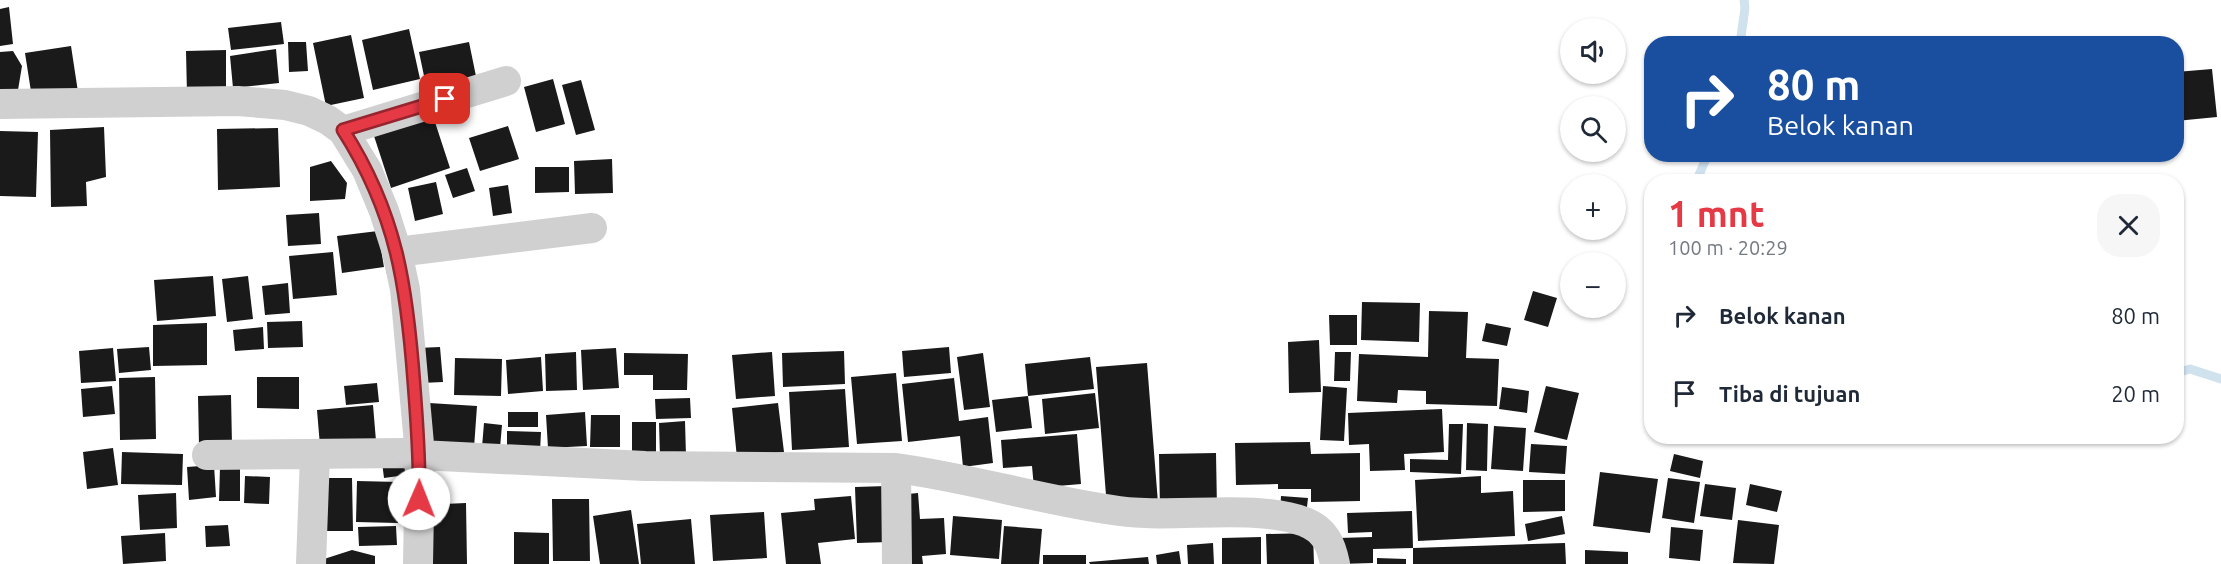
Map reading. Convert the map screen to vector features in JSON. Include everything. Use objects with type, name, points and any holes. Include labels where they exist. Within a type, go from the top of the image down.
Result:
[{"type":"street","points":[[343,130],[506,81]]},
{"type":"street","points":[[0,104],[237,101],[285,105],[309,111],[343,130],[367,170],[384,211],[397,252],[405,289],[420,455],[418,564]]},
{"type":"street","points":[[397,252],[592,228]]},
{"type":"street","points":[[207,455],[402,453],[645,466],[896,468],[944,475],[1119,511],[1161,515],[1262,514],[1286,518],[1304,522],[1322,532],[1329,542],[1335,564]]},
{"type":"street","points":[[312,564],[315,455]]},
{"type":"street","points":[[896,468],[897,564]]},
{"type":"building","points":[[9,7],[13,44],[0,46],[0,9]]},
{"type":"building","points":[[281,22],[284,44],[231,50],[228,28]]},
{"type":"building","points":[[409,29],[420,79],[373,90],[362,40]]},
{"type":"building","points":[[351,35],[364,98],[326,106],[313,43]]},
{"type":"building","points":[[288,42],[306,42],[308,71],[289,72]]},
{"type":"building","points":[[469,42],[478,86],[428,95],[419,52]]},
{"type":"building","points":[[71,46],[78,92],[32,98],[25,53]]},
{"type":"building","points":[[276,49],[279,83],[233,88],[230,56]]},
{"type":"building","points":[[226,50],[226,94],[187,95],[186,51]]},
{"type":"building","points":[[13,51],[22,66],[18,90],[0,91],[0,52]]},
{"type":"building","points":[[2212,69],[2217,117],[2184,120],[2184,71]]},
{"type":"building","points":[[553,79],[565,124],[536,132],[524,87]]},
{"type":"building","points":[[581,80],[595,130],[576,135],[562,85]]},
{"type":"building","points":[[433,116],[450,168],[391,188],[374,136]]},
{"type":"building","points":[[508,126],[519,159],[480,171],[469,138]]},
{"type":"building","points":[[104,127],[106,177],[86,182],[87,206],[51,207],[50,130]]},
{"type":"building","points":[[278,128],[280,187],[218,190],[217,129]]},
{"type":"building","points":[[0,131],[38,132],[36,197],[0,196]]},
{"type":"building","points":[[612,159],[613,193],[575,194],[574,161]]},
{"type":"building","points":[[331,161],[347,183],[345,199],[310,201],[310,167]]},
{"type":"building","points":[[535,167],[569,167],[569,192],[535,193]]},
{"type":"building","points":[[467,168],[475,191],[453,198],[445,175]]},
{"type":"building","points":[[436,182],[443,214],[415,221],[408,188]]},
{"type":"building","points":[[508,185],[512,213],[493,216],[489,188]]},
{"type":"building","points":[[319,213],[321,244],[288,246],[286,215]]},
{"type":"building","points":[[378,231],[384,267],[342,273],[337,236]]},
{"type":"building","points":[[333,252],[337,295],[293,299],[289,256]]},
{"type":"building","points":[[213,276],[216,316],[157,321],[154,280]]},
{"type":"building","points":[[248,276],[253,319],[227,322],[222,279]]},
{"type":"building","points":[[288,283],[290,313],[265,315],[262,286]]},
{"type":"building","points":[[1533,291],[1557,298],[1548,327],[1524,320]]},
{"type":"building","points":[[1362,302],[1420,303],[1419,342],[1361,340]]},
{"type":"building","points":[[1429,311],[1468,312],[1466,358],[1499,359],[1497,406],[1426,404],[1426,391],[1398,390],[1397,403],[1357,401],[1359,354],[1428,357]]},
{"type":"building","points":[[1329,315],[1357,315],[1357,345],[1330,345]]},
{"type":"building","points":[[302,321],[303,347],[268,348],[267,322]]},
{"type":"building","points":[[207,323],[207,365],[153,366],[153,325]]},
{"type":"building","points":[[1486,323],[1511,328],[1507,346],[1482,341]]},
{"type":"building","points":[[263,327],[264,349],[235,351],[233,330]]},
{"type":"building","points":[[1319,340],[1321,392],[1289,393],[1288,342]]},
{"type":"building","points":[[149,347],[151,370],[119,373],[117,349]]},
{"type":"building","points":[[440,347],[443,382],[421,383],[417,348]]},
{"type":"building","points":[[949,347],[951,373],[904,377],[902,351]]},
{"type":"building","points":[[113,348],[116,381],[81,383],[79,351]]},
{"type":"building","points":[[616,348],[619,388],[583,390],[581,350]]},
{"type":"building","points":[[844,351],[845,384],[783,387],[782,353]]},
{"type":"building","points":[[576,352],[577,390],[546,391],[545,354]]},
{"type":"building","points":[[772,352],[775,396],[736,399],[732,355]]},
{"type":"building","points":[[1335,352],[1351,352],[1350,381],[1334,381]]},
{"type":"building","points":[[624,353],[688,354],[687,390],[653,390],[653,375],[624,375]]},
{"type":"building","points":[[983,353],[990,407],[964,410],[957,357]]},
{"type":"building","points":[[541,357],[543,391],[508,394],[506,360]]},
{"type":"building","points":[[1090,357],[1094,389],[1028,396],[1025,364]]},
{"type":"building","points":[[455,358],[502,359],[501,396],[454,395]]},
{"type":"building","points":[[1147,363],[1158,503],[1107,508],[1096,367]]},
{"type":"building","points":[[896,373],[902,441],[857,444],[851,377]]},
{"type":"building","points":[[155,377],[156,439],[120,440],[119,378]]},
{"type":"building","points":[[257,377],[299,377],[299,409],[257,408]]},
{"type":"building","points":[[954,378],[959,421],[988,417],[993,463],[963,467],[960,436],[908,442],[902,384]]},
{"type":"building","points":[[377,383],[379,402],[346,405],[344,386]]},
{"type":"building","points":[[112,386],[115,414],[83,417],[81,389]]},
{"type":"building","points":[[1323,386],[1347,388],[1344,441],[1320,440]]},
{"type":"building","points":[[1546,386],[1579,393],[1567,440],[1534,432]]},
{"type":"building","points":[[1502,387],[1529,391],[1527,413],[1499,409]]},
{"type":"building","points":[[845,389],[849,447],[792,450],[789,392]]},
{"type":"building","points":[[1095,393],[1099,428],[1045,434],[1042,399]]},
{"type":"building","points":[[231,395],[232,445],[199,446],[198,396]]},
{"type":"building","points":[[1028,396],[1032,428],[996,432],[992,400]]},
{"type":"building","points":[[690,398],[691,418],[656,419],[655,399]]},
{"type":"building","points":[[429,403],[477,406],[474,448],[426,444]]},
{"type":"building","points":[[778,403],[784,452],[737,458],[732,408]]},
{"type":"building","points":[[373,405],[376,441],[320,446],[317,410]]},
{"type":"building","points":[[1442,409],[1444,452],[1404,454],[1405,470],[1370,471],[1369,444],[1349,445],[1348,413]]},
{"type":"building","points":[[508,412],[538,412],[538,427],[508,427]]},
{"type":"building","points":[[585,412],[587,446],[548,448],[546,415]]},
{"type":"building","points":[[591,415],[620,415],[620,447],[590,447]]},
{"type":"building","points":[[685,421],[686,456],[660,457],[659,423]]},
{"type":"building","points":[[632,422],[656,422],[656,457],[632,457]]},
{"type":"building","points":[[484,423],[502,425],[500,448],[482,447]]},
{"type":"building","points":[[1467,423],[1488,424],[1487,471],[1466,470]]},
{"type":"building","points":[[1449,424],[1463,424],[1461,474],[1410,472],[1410,459],[1448,460]]},
{"type":"building","points":[[1494,426],[1526,428],[1523,471],[1491,469]]},
{"type":"building","points":[[507,431],[541,432],[540,452],[507,451]]},
{"type":"building","points":[[1077,434],[1081,484],[1034,488],[1032,466],[1003,468],[1001,440]]},
{"type":"building","points":[[1310,442],[1311,454],[1360,453],[1360,501],[1311,502],[1311,489],[1278,489],[1278,484],[1236,485],[1235,443]]},
{"type":"building","points":[[1531,444],[1567,446],[1565,474],[1529,472]]},
{"type":"building","points":[[113,448],[118,485],[87,489],[83,452]]},
{"type":"building","points":[[122,452],[183,454],[182,485],[121,484]]},
{"type":"building","points":[[1216,453],[1217,509],[1160,511],[1159,454]]},
{"type":"building","points":[[1674,454],[1703,461],[1700,478],[1670,471]]},
{"type":"building","points":[[404,460],[406,475],[384,478],[382,462]]},
{"type":"building","points":[[214,465],[216,497],[189,500],[187,467]]},
{"type":"building","points":[[240,466],[240,501],[219,501],[220,467]]},
{"type":"building","points":[[1600,472],[1658,479],[1650,533],[1593,526]]},
{"type":"building","points":[[245,476],[270,477],[269,504],[244,503]]},
{"type":"building","points":[[1481,476],[1481,493],[1513,491],[1515,536],[1418,541],[1415,480]]},
{"type":"building","points":[[319,478],[352,478],[353,531],[319,531]]},
{"type":"building","points":[[1668,478],[1700,482],[1694,523],[1662,518]]},
{"type":"building","points":[[1523,480],[1565,480],[1565,511],[1523,512]]},
{"type":"building","points":[[357,481],[399,482],[398,523],[356,522]]},
{"type":"building","points":[[1705,484],[1736,488],[1732,520],[1700,516]]},
{"type":"building","points":[[1750,484],[1782,491],[1777,512],[1746,505]]},
{"type":"building","points":[[887,486],[889,542],[857,543],[855,487]]},
{"type":"building","points":[[176,493],[177,528],[140,530],[138,495]]},
{"type":"building","points":[[918,493],[920,519],[944,518],[946,554],[922,556],[923,564],[902,564],[897,495]]},
{"type":"building","points":[[851,496],[855,539],[818,543],[821,564],[786,564],[781,513],[815,510],[814,499]]},
{"type":"building","points":[[1281,496],[1308,498],[1306,516],[1280,515]]},
{"type":"building","points":[[552,499],[589,499],[590,561],[553,561]]},
{"type":"building","points":[[466,503],[467,564],[423,564],[422,505]]},
{"type":"building","points":[[631,510],[639,564],[600,564],[593,516]]},
{"type":"building","points":[[1412,511],[1413,548],[1373,549],[1373,563],[1340,564],[1339,538],[1372,537],[1372,532],[1348,533],[1347,513]]},
{"type":"building","points":[[764,512],[767,558],[713,561],[710,515]]},
{"type":"building","points":[[953,516],[1002,520],[999,559],[950,555]]},
{"type":"building","points":[[1562,516],[1565,534],[1528,541],[1525,524]]},
{"type":"building","points":[[691,519],[695,564],[641,564],[637,524]]},
{"type":"building","points":[[1738,520],[1779,525],[1774,564],[1733,563]]},
{"type":"building","points":[[228,525],[230,546],[206,547],[205,526]]},
{"type":"building","points":[[396,526],[397,545],[359,546],[358,527]]},
{"type":"building","points":[[1004,526],[1042,529],[1039,564],[1001,564]]},
{"type":"building","points":[[1671,527],[1703,530],[1700,561],[1669,558]]},
{"type":"building","points":[[514,532],[549,533],[549,564],[514,564]]},
{"type":"building","points":[[165,533],[166,561],[123,564],[121,536]]},
{"type":"building","points":[[1313,533],[1314,564],[1267,564],[1266,534]]},
{"type":"building","points":[[1261,537],[1261,564],[1222,564],[1222,538]]},
{"type":"building","points":[[1213,543],[1214,564],[1188,564],[1187,545]]},
{"type":"building","points":[[1565,543],[1566,564],[1413,564],[1413,548]]},
{"type":"building","points":[[352,550],[375,556],[375,564],[325,564],[324,559]]},
{"type":"building","points":[[1585,550],[1628,552],[1628,564],[1585,564]]},
{"type":"building","points":[[1179,551],[1181,564],[1157,564],[1156,555]]},
{"type":"building","points":[[1043,555],[1086,555],[1086,564],[1043,564]]},
{"type":"building","points":[[1148,557],[1149,564],[1090,564],[1089,562]]},
{"type":"building","points":[[1377,558],[1406,559],[1406,564],[1377,564]]},
{"type":"waterway","points":[[1741,36],[1744,0]]},
{"type":"waterway","points":[[1699,174],[1705,162]]},
{"type":"waterway","points":[[2184,371],[2190,369],[2221,379]]},
{"type":"route","points":[[419,499],[420,455],[405,289],[397,252],[384,211],[367,170],[343,130],[445,99]]}]
